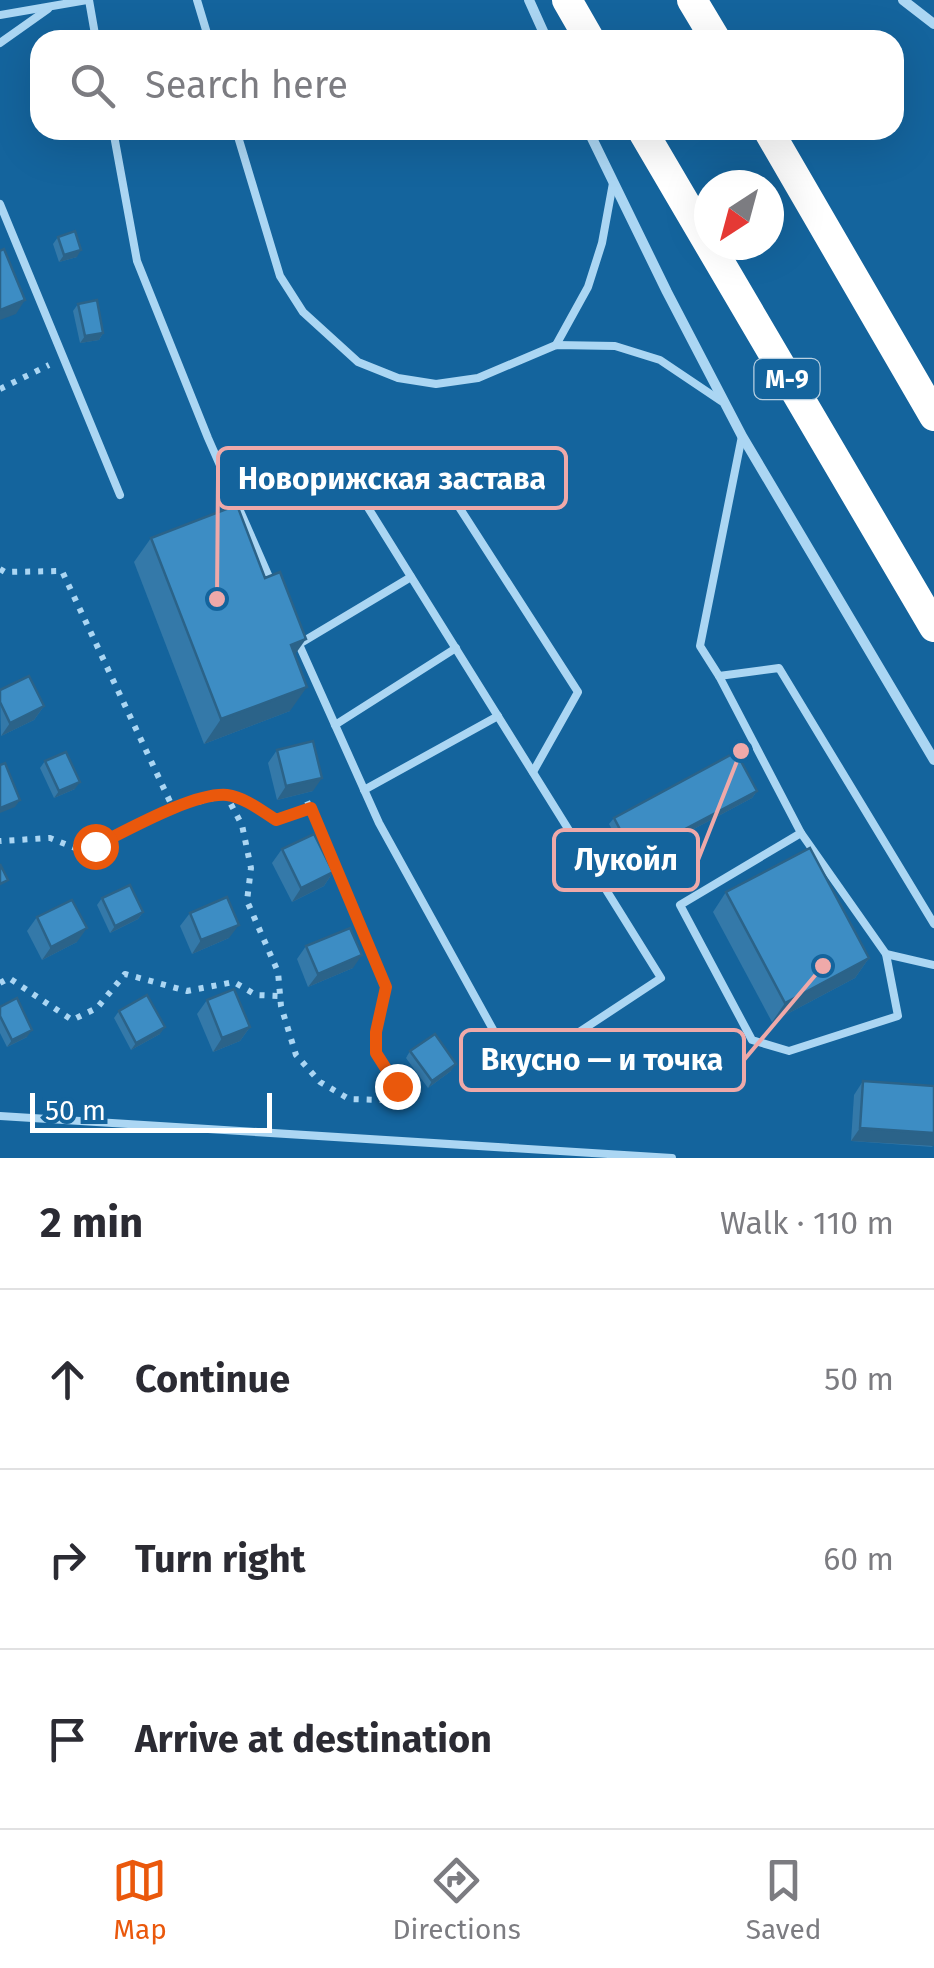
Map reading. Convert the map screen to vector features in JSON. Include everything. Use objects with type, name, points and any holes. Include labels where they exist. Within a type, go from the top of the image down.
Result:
[{"type":"highway","points":[[567,0],[584,30]]},
{"type":"highway","points":[[692,0],[710,30]]},
{"type":"highway","name":"М-9","points":[[648,140],[934,627]]},
{"type":"highway","points":[[774,140],[924,388],[934,416]]},
{"type":"street","points":[[529,0],[542,30]]},
{"type":"street","points":[[903,0],[934,24]]},
{"type":"street","points":[[593,140],[742,436],[934,760]]},
{"type":"lane","points":[[0,15],[88,0],[94,30]]},
{"type":"lane","points":[[197,0],[206,30]]},
{"type":"lane","points":[[0,44],[52,6]]},
{"type":"lane","points":[[115,140],[137,261],[276,591]]},
{"type":"lane","points":[[239,140],[280,276],[303,312],[358,362],[398,378],[436,384],[478,378],[556,345],[614,346],[660,360],[725,404]]},
{"type":"lane","points":[[556,345],[588,287],[602,243],[612,182]]},
{"type":"lane","points":[[0,204],[120,495]]},
{"type":"lane","points":[[742,436],[700,646],[801,834],[886,954],[898,1016],[789,1051],[752,1040],[680,905],[801,834]]},
{"type":"lane","points":[[357,490],[371,466],[439,476],[578,692],[533,772]]},
{"type":"lane","points":[[228,484],[357,490]]},
{"type":"lane","points":[[292,626],[364,790],[516,1073],[661,978],[357,490]]},
{"type":"lane","points":[[299,644],[411,576]]},
{"type":"lane","points":[[335,725],[456,648]]},
{"type":"lane","points":[[719,676],[779,668],[933,923]]},
{"type":"lane","points":[[364,790],[498,716]]},
{"type":"lane","points":[[886,954],[934,965]]},
{"type":"lane","points":[[0,1116],[672,1158]]},
{"type":"path","points":[[0,389],[64,358]]},
{"type":"path","points":[[0,569],[62,571],[173,808]]},
{"type":"path","points":[[0,841],[50,838],[75,848],[95,846],[173,808],[226,795],[253,805],[276,820],[309,805],[386,987],[376,1032],[376,1053],[397,1086],[382,1100],[349,1099],[320,1082],[296,1055],[280,996],[278,972],[246,902],[251,868],[242,825],[226,795]]},
{"type":"path","points":[[0,982],[9,978],[72,1020],[97,1008],[125,974],[187,991],[234,982],[256,994],[280,996]]},
{"type":"building","points":[[75,231],[81,250],[64,255],[58,237]]},
{"type":"building","points":[[4,249],[25,300],[0,310],[0,251]]},
{"type":"building","points":[[97,300],[103,333],[85,336],[78,304]]},
{"type":"building","points":[[237,505],[265,578],[280,572],[306,639],[291,645],[307,687],[221,719],[151,538]]},
{"type":"building","points":[[29,676],[44,706],[10,723],[0,702],[0,690]]},
{"type":"building","points":[[313,741],[322,778],[286,786],[277,750]]},
{"type":"building","points":[[66,752],[80,782],[59,791],[45,761]]},
{"type":"building","points":[[736,752],[757,791],[634,856],[614,818]]},
{"type":"building","points":[[5,763],[20,800],[0,808],[0,765]]},
{"type":"building","points":[[314,834],[333,872],[301,888],[282,849]]},
{"type":"building","points":[[810,848],[869,958],[785,1003],[726,892]]},
{"type":"building","points":[[0,864],[8,880],[0,884]]},
{"type":"building","points":[[130,885],[143,912],[115,926],[102,898]]},
{"type":"building","points":[[227,897],[239,925],[201,940],[190,913]]},
{"type":"building","points":[[72,900],[87,928],[51,947],[37,917]]},
{"type":"building","points":[[350,928],[362,955],[318,974],[306,946]]},
{"type":"building","points":[[234,989],[250,1027],[222,1038],[207,1000]]},
{"type":"building","points":[[147,995],[165,1027],[136,1043],[119,1011]]},
{"type":"building","points":[[17,998],[32,1030],[12,1040],[0,1016],[0,1007]]},
{"type":"building","points":[[435,1034],[456,1064],[432,1081],[410,1051]]},
{"type":"building","points":[[863,1081],[934,1086],[934,1133],[860,1128]]},
{"type":"place","name":"Новорижская застава","points":[[217,599]]},
{"type":"place","name":"Лукойл","points":[[741,751]]},
{"type":"place","name":"Вкусно — и точка","points":[[823,966]]},
{"type":"route","points":[[95,846],[173,808],[226,795],[253,805],[276,820],[311,808],[386,987],[376,1032],[376,1053],[397,1086]]}]
